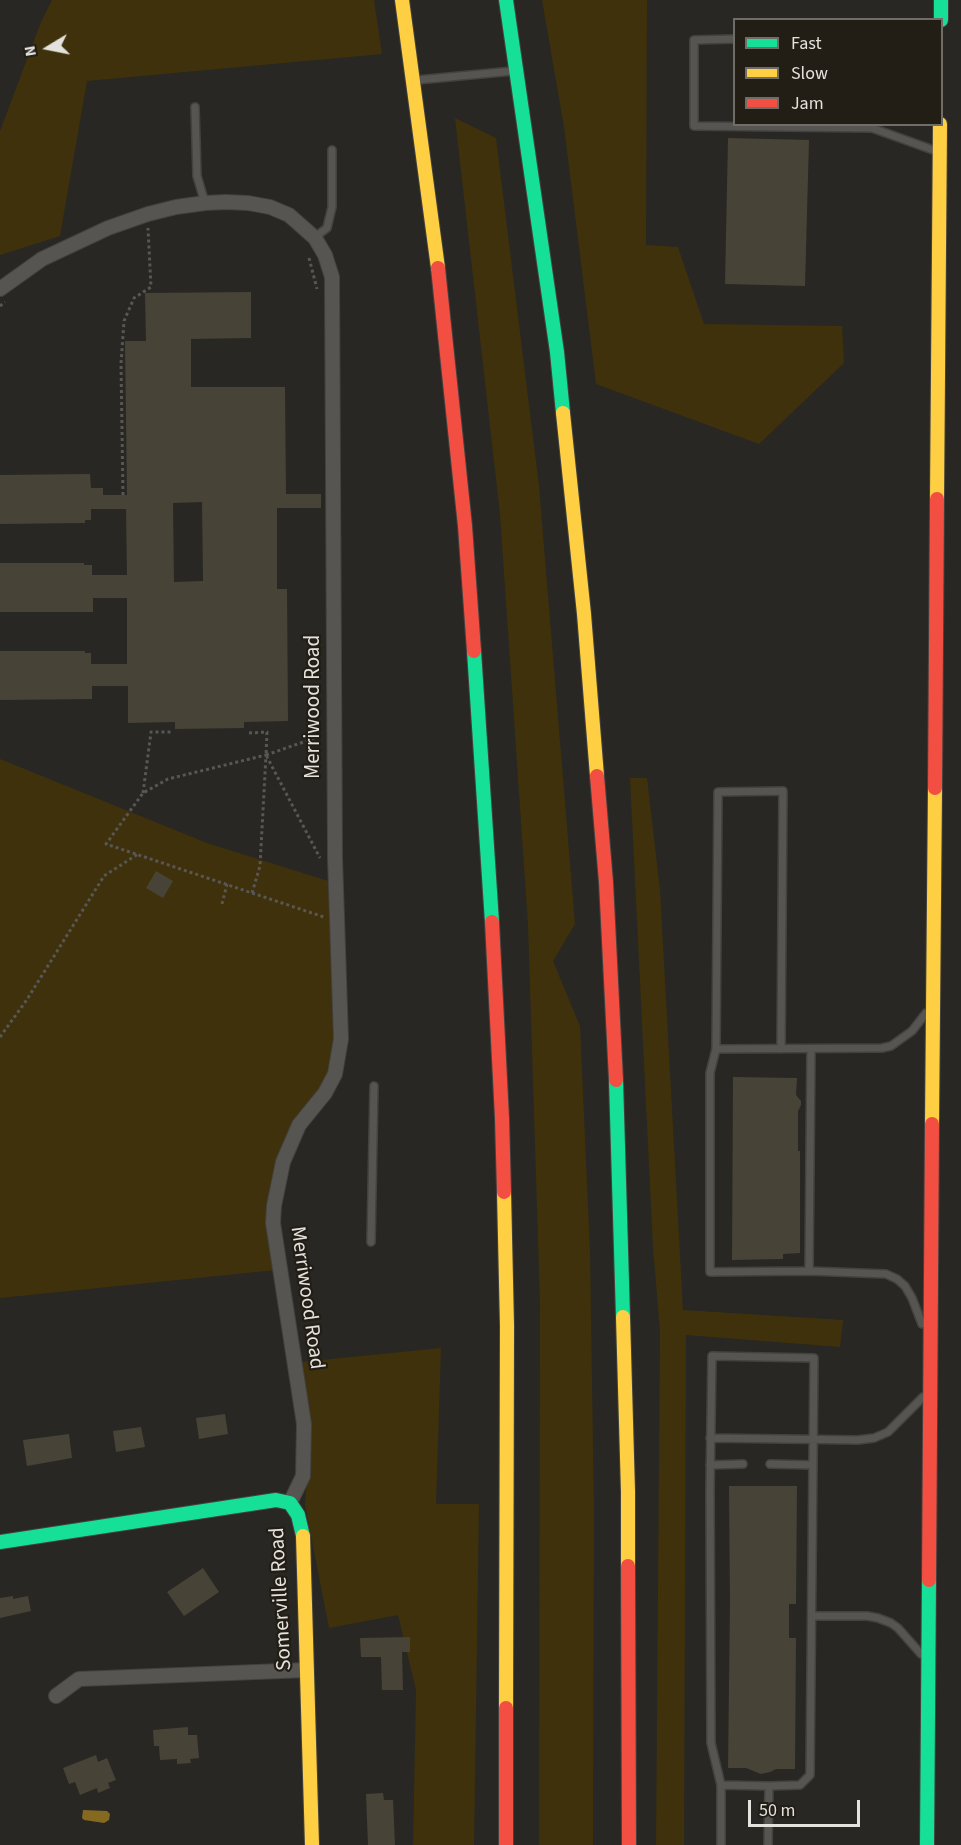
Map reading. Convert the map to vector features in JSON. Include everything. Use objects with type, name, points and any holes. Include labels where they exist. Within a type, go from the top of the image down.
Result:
[{"type":"main road","points":[[402,0],[435,243],[465,526],[495,990],[502,1118],[507,1326],[506,1845]]},
{"type":"main road","points":[[506,0],[557,352],[585,626],[606,882],[617,1102],[627,1469],[629,1845]]},
{"type":"main road","points":[[941,18],[942,0]]},
{"type":"main road","points":[[927,1845],[940,126]]},
{"type":"main road","name":"Somerville Road","points":[[0,1542],[276,1500],[290,1503],[298,1515],[304,1538],[312,1845]]},
{"type":"street","name":"Merriwood Road","points":[[5,293],[42,259],[108,228],[148,214],[205,202],[248,202],[270,207],[289,215],[315,238],[325,255],[332,278],[335,858],[331,920],[341,1039],[335,1074],[325,1093],[299,1125],[284,1162],[274,1206],[273,1223],[304,1425],[303,1476],[290,1503]]},
{"type":"street","points":[[56,1696],[79,1679],[307,1670]]},
{"type":"lane","points":[[733,39],[694,40],[694,126],[875,126],[940,152]]},
{"type":"lane","points":[[414,81],[517,71]]},
{"type":"lane","points":[[195,107],[197,176],[205,202]]},
{"type":"lane","points":[[315,238],[327,228],[332,207],[332,150]]},
{"type":"lane","points":[[781,1049],[783,791],[718,792],[716,1049],[710,1073],[710,1272],[809,1271],[886,1274],[897,1279],[912,1298],[931,1349]]},
{"type":"lane","points":[[716,1049],[882,1048],[891,1046],[912,1030],[934,1002]]},
{"type":"lane","points":[[809,1271],[811,1049]]},
{"type":"lane","points":[[371,1242],[374,1086]]},
{"type":"lane","points":[[721,1785],[800,1785],[810,1775],[814,1358],[712,1356],[711,1743],[721,1785],[721,1845]]},
{"type":"lane","points":[[710,1437],[858,1440],[874,1438],[888,1432],[932,1388]]},
{"type":"lane","points":[[710,1465],[743,1464]]},
{"type":"lane","points":[[770,1464],[813,1465]]},
{"type":"lane","points":[[812,1616],[867,1616],[891,1623],[929,1664]]},
{"type":"lane","points":[[768,1845],[769,1786]]},
{"type":"path","points":[[123,495],[121,364],[124,321],[135,298],[151,287],[148,228],[138,232]]},
{"type":"path","points":[[308,255],[317,290]]},
{"type":"path","points":[[0,306],[5,293]]},
{"type":"path","points":[[143,793],[152,732],[172,732]]},
{"type":"path","points":[[249,733],[267,732],[260,866],[252,893]]},
{"type":"path","points":[[323,735],[266,755],[168,779],[143,793],[106,844],[331,920]]},
{"type":"path","points":[[266,755],[325,867]]},
{"type":"path","points":[[0,1037],[26,1001],[104,876],[138,854]]},
{"type":"path","points":[[222,904],[227,884]]},
{"type":"path","points":[[325,907],[331,920]]},
{"type":"shaded area","points":[[52,0],[374,0],[382,54],[87,81],[60,236],[0,255],[0,131],[41,22]]},
{"type":"shaded area","points":[[542,0],[647,0],[646,245],[678,247],[704,324],[842,326],[844,363],[759,444],[596,384],[564,127]]},
{"type":"shaded area","points":[[455,118],[496,138],[539,486],[575,924],[553,961],[580,1026],[590,1251],[594,1512],[593,1845],[539,1845],[540,1302],[528,925],[500,514]]},
{"type":"shaded area","points":[[0,759],[207,843],[341,885],[340,1062],[276,1183],[276,1270],[0,1298]]},
{"type":"shaded area","points":[[630,778],[647,778],[660,890],[683,1310],[843,1320],[840,1347],[686,1335],[684,1845],[656,1845],[660,1331],[653,1247]]},
{"type":"shaded area","points":[[441,1348],[436,1504],[479,1504],[474,1845],[413,1845],[416,1690],[398,1615],[329,1628],[305,1505],[311,1424],[301,1362]]},
{"type":"shaded area","points":[[83,1810],[107,1811],[110,1814],[109,1820],[104,1823],[84,1820]]},
{"type":"building","points":[[728,138],[809,140],[805,286],[725,284]]},
{"type":"building","points":[[251,292],[251,338],[191,339],[191,387],[285,387],[286,494],[321,494],[321,508],[277,508],[277,589],[287,589],[288,721],[244,722],[244,728],[175,729],[175,722],[128,723],[128,686],[92,686],[92,699],[0,700],[0,651],[85,651],[85,653],[91,653],[91,664],[127,664],[127,598],[93,598],[93,612],[0,612],[0,563],[84,563],[84,565],[92,565],[92,575],[127,575],[126,509],[91,509],[91,520],[85,520],[85,523],[0,524],[0,475],[90,474],[91,488],[103,488],[103,495],[127,495],[125,341],[146,341],[145,293]],"holes":[[[202,502],[203,581],[174,582],[173,503]]]},
{"type":"building","points":[[156,871],[173,881],[163,898],[146,888]]},
{"type":"building","points":[[733,1077],[797,1078],[796,1095],[801,1101],[798,1111],[800,1253],[783,1254],[783,1259],[732,1260]]},
{"type":"building","points":[[225,1414],[228,1434],[199,1439],[196,1418]]},
{"type":"building","points":[[141,1427],[145,1447],[116,1452],[113,1431]]},
{"type":"building","points":[[69,1434],[72,1458],[27,1466],[23,1440]]},
{"type":"building","points":[[729,1486],[797,1486],[796,1604],[789,1604],[789,1638],[796,1638],[795,1769],[776,1769],[761,1774],[746,1768],[728,1768]]},
{"type":"building","points":[[203,1568],[219,1592],[184,1616],[167,1592]]},
{"type":"building","points":[[13,1596],[13,1599],[28,1596],[31,1611],[0,1618],[0,1598]]},
{"type":"building","points":[[410,1637],[410,1652],[402,1652],[403,1690],[382,1690],[381,1657],[361,1657],[360,1638]]},
{"type":"building","points":[[188,1727],[188,1735],[197,1735],[199,1758],[190,1759],[191,1763],[177,1764],[177,1759],[160,1760],[159,1746],[154,1746],[153,1730]]},
{"type":"building","points":[[96,1755],[98,1762],[107,1758],[116,1780],[108,1783],[110,1788],[98,1793],[97,1788],[80,1795],[75,1782],[69,1784],[63,1768]]},
{"type":"building","points":[[383,1793],[384,1800],[393,1800],[395,1845],[368,1845],[366,1794]]},
{"type":"traffic: fast","points":[[506,0],[557,352],[563,413]]},
{"type":"traffic: fast","points":[[941,0],[941,18]]},
{"type":"traffic: fast","points":[[474,651],[492,922]]},
{"type":"traffic: fast","points":[[616,1080],[623,1317]]},
{"type":"traffic: fast","points":[[0,1542],[276,1500],[290,1503],[298,1515],[303,1536]]},
{"type":"traffic: fast","points":[[927,1845],[929,1580]]},
{"type":"traffic: slow","points":[[402,0],[438,268]]},
{"type":"traffic: slow","points":[[937,499],[940,126]]},
{"type":"traffic: slow","points":[[563,413],[584,614],[597,776]]},
{"type":"traffic: slow","points":[[932,1124],[935,788]]},
{"type":"traffic: slow","points":[[504,1192],[507,1326],[506,1708]]},
{"type":"traffic: slow","points":[[623,1317],[628,1566]]},
{"type":"traffic: slow","points":[[303,1536],[312,1845]]},
{"type":"traffic: jam","points":[[438,268],[465,526],[474,651]]},
{"type":"traffic: jam","points":[[935,788],[937,499]]},
{"type":"traffic: jam","points":[[597,776],[606,882],[616,1080]]},
{"type":"traffic: jam","points":[[492,922],[504,1192]]},
{"type":"traffic: jam","points":[[929,1580],[932,1124]]},
{"type":"traffic: jam","points":[[628,1566],[629,1845]]},
{"type":"traffic: jam","points":[[506,1708],[506,1845]]}]
